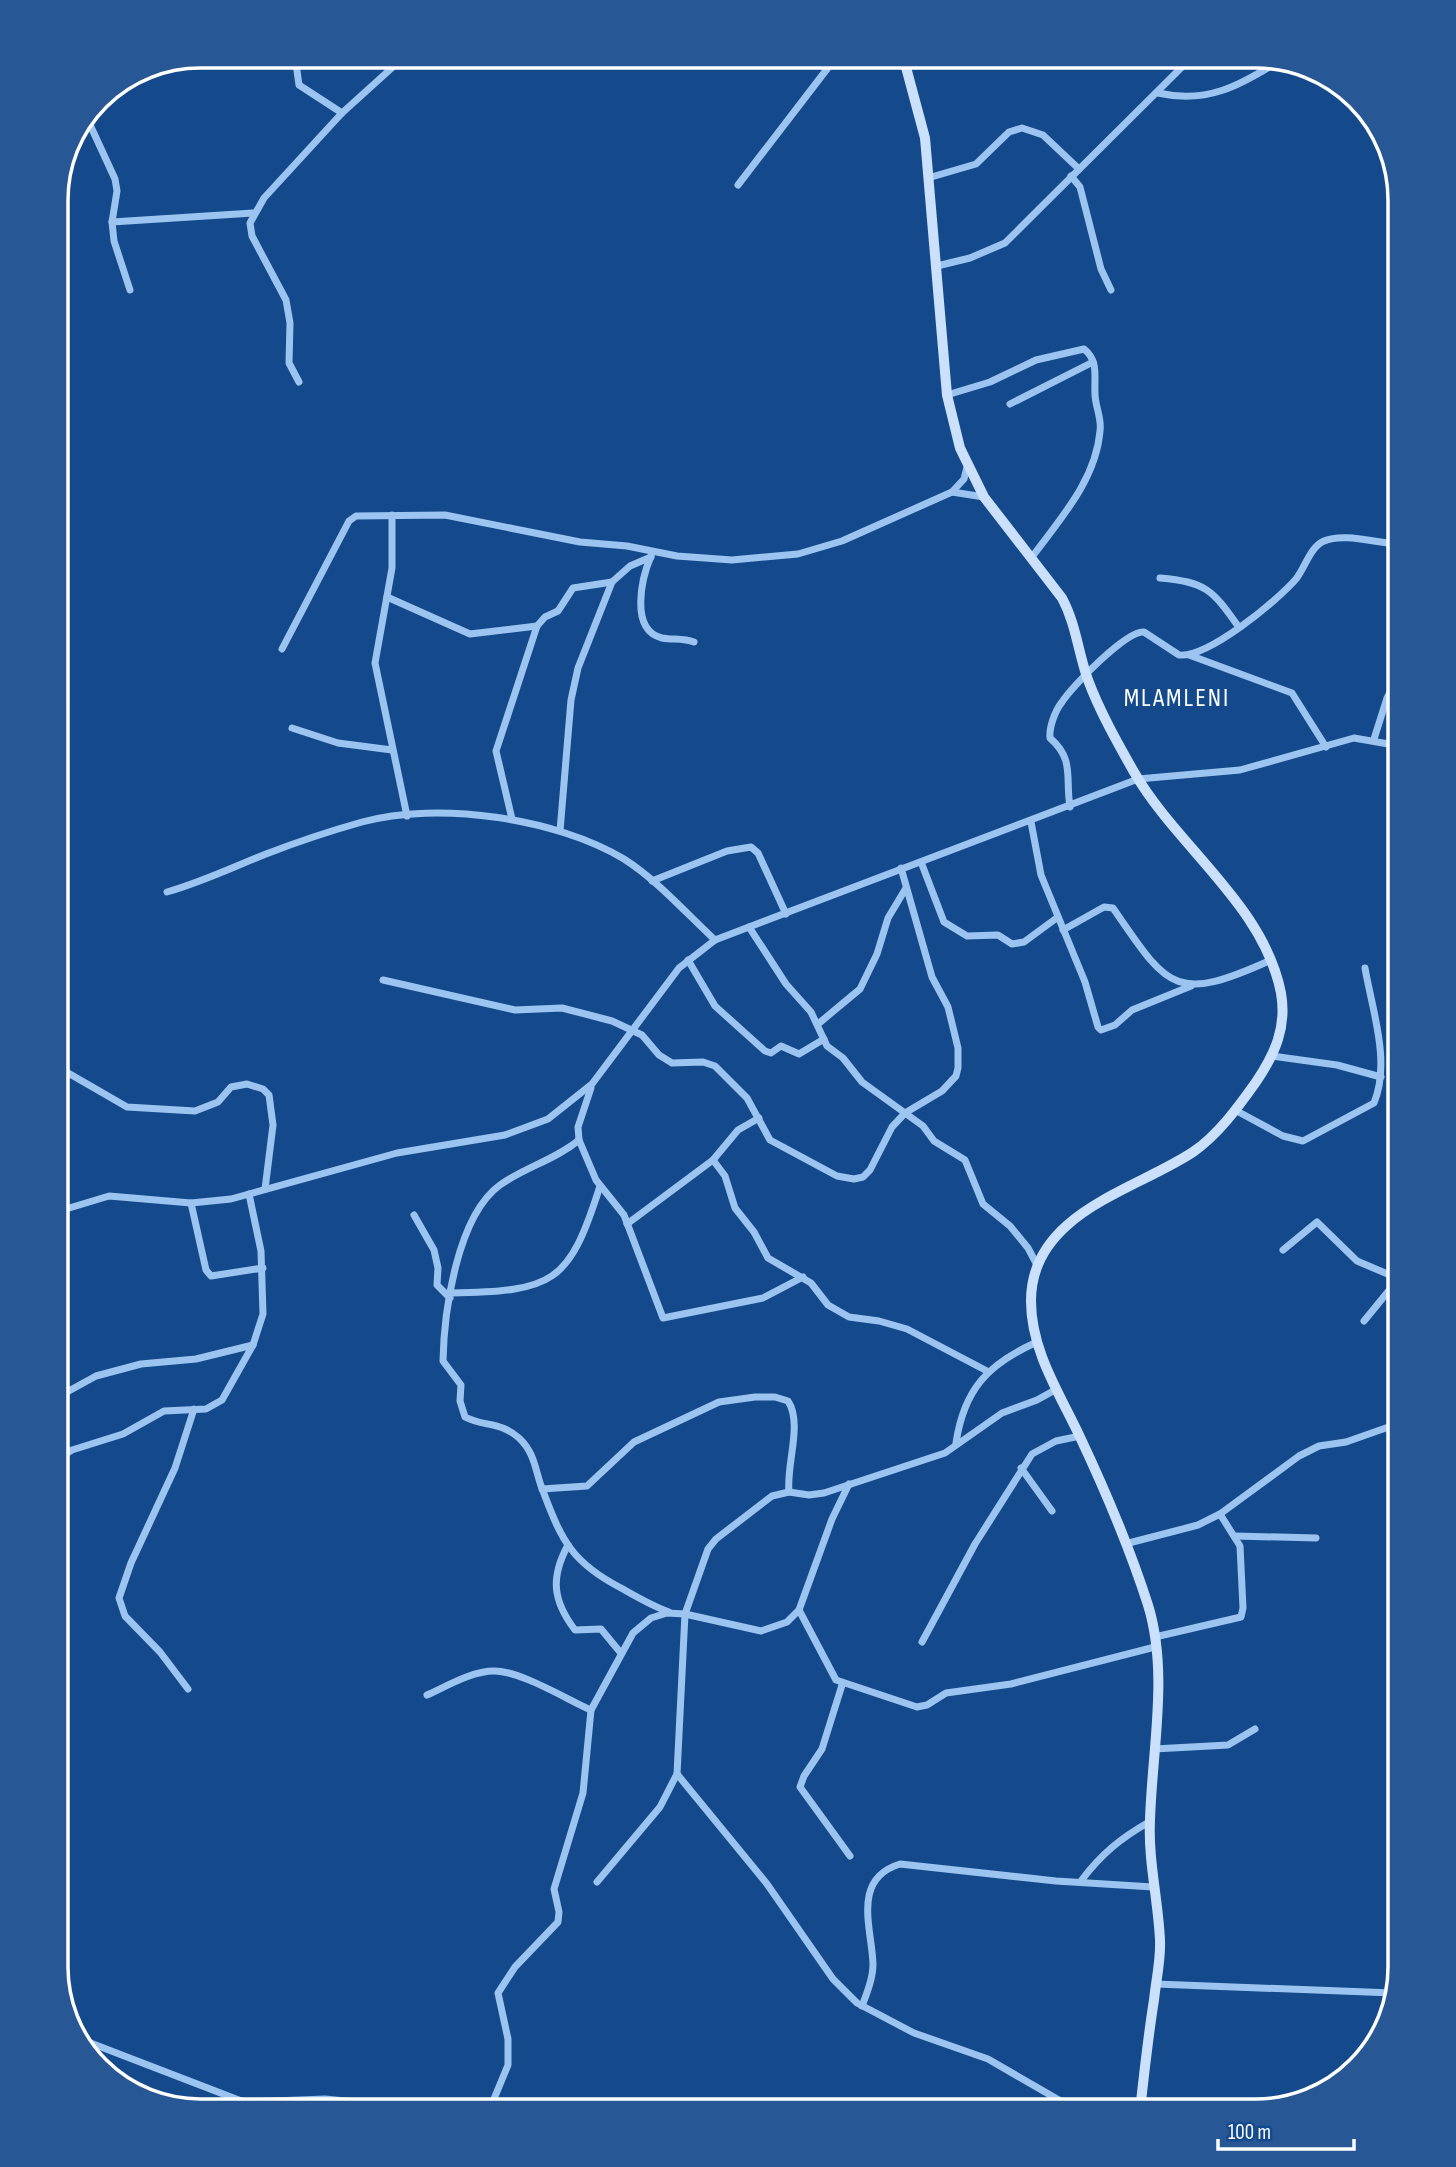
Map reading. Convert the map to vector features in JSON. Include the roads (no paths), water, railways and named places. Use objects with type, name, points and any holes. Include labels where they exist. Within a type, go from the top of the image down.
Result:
[{"type":"main road","points":[[907,69],[919,105],[928,178],[947,395],[967,467],[984,497],[1052,581],[1071,614],[1086,675],[1102,714],[1138,779],[1233,898],[1271,960],[1282,998],[1282,1024],[1272,1056],[1235,1110],[1197,1149],[1079,1214],[1037,1265],[1031,1285],[1031,1306],[1037,1342],[1055,1390],[1080,1436],[1124,1544],[1147,1604],[1155,1642],[1157,1704],[1149,1822],[1153,1887],[1160,1939],[1142,2099]]},
{"type":"street","points":[[297,68],[299,85],[342,113]]},
{"type":"street","points":[[299,382],[289,363],[289,308],[252,236],[250,223],[253,213],[264,198],[342,113],[391,68]]},
{"type":"street","points":[[738,186],[827,69]]},
{"type":"street","points":[[936,267],[970,258],[1005,243],[1181,69]]},
{"type":"street","points":[[1158,93],[1182,99],[1202,97],[1234,85],[1264,69]]},
{"type":"street","points":[[91,126],[115,179],[112,222],[119,263],[130,290]]},
{"type":"street","points":[[928,178],[976,164],[1009,132],[1023,128],[1043,135],[1079,169]]},
{"type":"street","points":[[1071,176],[1080,187],[1101,269],[1111,290]]},
{"type":"street","points":[[112,222],[253,213]]},
{"type":"street","points":[[947,395],[990,382],[1055,354],[1084,349],[1093,362],[1101,426],[1097,454],[1083,484],[1031,557]]},
{"type":"street","points":[[1010,404],[1093,362]]},
{"type":"street","points":[[282,649],[352,518],[392,515],[455,516],[545,536],[706,560],[798,554],[842,541],[952,492],[964,479],[967,467]]},
{"type":"street","points":[[952,492],[984,497]]},
{"type":"street","points":[[392,515],[392,568],[375,663],[407,816]]},
{"type":"street","points":[[1189,655],[1209,647],[1297,578],[1322,541],[1335,538],[1388,543]]},
{"type":"street","points":[[560,831],[574,686],[612,582],[630,566],[652,554]]},
{"type":"street","points":[[652,554],[643,580],[643,619],[649,629],[660,637],[695,642]]},
{"type":"street","points":[[1160,578],[1203,585],[1215,594],[1238,626]]},
{"type":"street","points":[[512,819],[496,751],[537,626],[545,617],[558,611],[573,588],[612,582]]},
{"type":"street","points":[[387,597],[470,634],[537,626]]},
{"type":"street","points":[[1070,807],[1068,762],[1064,751],[1050,738],[1049,732],[1061,702],[1086,675],[1139,631],[1150,635],[1180,655],[1189,655],[1292,693],[1326,747]]},
{"type":"street","points":[[1374,739],[1388,696]]},
{"type":"street","points":[[292,728],[338,743],[392,750]]},
{"type":"street","points":[[68,1208],[109,1196],[191,1203],[249,1194],[397,1153],[505,1135],[548,1119],[592,1084],[630,1030],[688,960],[715,940],[786,914],[824,896],[1031,822],[1138,779],[1240,770],[1354,737],[1388,743]]},
{"type":"street","points":[[167,892],[209,879],[287,846],[364,822],[407,816],[490,816],[560,831],[606,849],[652,881],[715,940]]},
{"type":"street","points":[[1031,822],[1041,875],[1085,982],[1101,1030],[1115,1025],[1132,1010],[1191,986],[1244,972],[1271,960]]},
{"type":"street","points":[[652,881],[727,851],[751,847],[758,853],[786,914]]},
{"type":"street","points":[[921,862],[944,922],[967,936],[998,935],[1012,944],[1024,943],[1058,917]]},
{"type":"street","points":[[383,980],[515,1010],[577,1010],[642,1035],[659,1055],[672,1063],[703,1062],[715,1066],[747,1098],[770,1140],[837,1176],[854,1180],[863,1177],[870,1170],[888,1133],[905,1114],[942,1091],[956,1076],[958,1068],[958,1048],[948,1007],[932,978],[921,929],[901,868]]},
{"type":"street","points":[[817,1024],[849,1002],[860,989],[877,954],[888,918],[906,888]]},
{"type":"street","points":[[1063,930],[1104,907],[1113,908],[1155,967],[1171,981],[1191,986]]},
{"type":"street","points":[[749,927],[774,966],[803,1000],[824,1039],[862,1082],[923,1126],[934,1141],[965,1160],[983,1204],[1010,1226],[1028,1248],[1037,1265]]},
{"type":"street","points":[[688,960],[715,1006],[765,1051],[771,1053],[780,1046],[799,1054],[824,1039]]},
{"type":"street","points":[[1235,1110],[1283,1136],[1303,1141],[1368,1108],[1377,1097],[1381,1077],[1365,968]]},
{"type":"street","points":[[1272,1056],[1337,1065],[1381,1077]]},
{"type":"street","points":[[69,1073],[127,1107],[195,1111],[218,1102],[231,1087],[247,1084],[263,1089],[268,1095],[273,1125],[265,1189]]},
{"type":"street","points":[[592,1084],[578,1127],[579,1140],[600,1185],[624,1215],[663,1318],[763,1298],[803,1277]]},
{"type":"street","points":[[627,1224],[713,1160],[738,1130],[758,1118]]},
{"type":"street","points":[[579,1140],[553,1158],[499,1185],[488,1196],[459,1255],[443,1361],[461,1385],[460,1402],[465,1417],[493,1423],[520,1440],[537,1465],[542,1489],[568,1545],[594,1575],[673,1613]]},
{"type":"street","points":[[713,1160],[725,1176],[735,1208],[754,1231],[768,1258],[803,1277],[828,1305],[841,1314],[906,1329],[987,1371]]},
{"type":"street","points":[[414,1215],[434,1250],[438,1268],[437,1285],[451,1295],[513,1290],[532,1286],[566,1267],[585,1231],[600,1185]]},
{"type":"street","points":[[68,1452],[123,1434],[164,1411],[215,1407],[222,1401],[253,1345],[263,1314],[262,1268],[249,1194]]},
{"type":"street","points":[[191,1203],[206,1270],[211,1276],[262,1268]]},
{"type":"street","points":[[1283,1250],[1317,1222],[1357,1261],[1388,1272]]},
{"type":"street","points":[[1364,1321],[1388,1289]]},
{"type":"street","points":[[956,1443],[971,1396],[987,1371],[1003,1358],[1037,1342]]},
{"type":"street","points":[[68,1391],[96,1376],[131,1366],[197,1359],[253,1345]]},
{"type":"street","points":[[597,1882],[660,1807],[677,1774],[685,1614],[708,1549],[716,1539],[764,1500],[789,1492],[809,1495],[934,1458],[1002,1413],[1055,1390]]},
{"type":"street","points":[[542,1489],[587,1486],[634,1442],[719,1402],[775,1397],[788,1401],[795,1417],[788,1466],[789,1492]]},
{"type":"street","points":[[188,1689],[160,1652],[125,1616],[119,1598],[131,1563],[175,1468],[194,1409]]},
{"type":"street","points":[[1124,1544],[1186,1529],[1220,1514],[1299,1456],[1319,1446],[1366,1437],[1388,1428]]},
{"type":"street","points":[[922,1642],[975,1544],[1021,1468],[1037,1449],[1056,1441],[1080,1436]]},
{"type":"street","points":[[1021,1468],[1052,1511]]},
{"type":"street","points":[[494,2098],[508,2065],[508,2039],[498,1993],[515,1967],[558,1922],[559,1912],[554,1889],[583,1793],[591,1710],[620,1652],[642,1624],[661,1614],[685,1614],[761,1631],[787,1622],[799,1610],[832,1519],[849,1484]]},
{"type":"street","points":[[799,1610],[830,1672],[842,1685],[917,1707],[927,1705],[946,1693],[1011,1684],[1241,1617],[1243,1608],[1240,1546],[1220,1514]]},
{"type":"street","points":[[1235,1536],[1316,1538]]},
{"type":"street","points":[[568,1545],[554,1585],[557,1597],[575,1630],[601,1629],[620,1652]]},
{"type":"street","points":[[427,1695],[478,1674],[495,1671],[522,1679],[591,1710]]},
{"type":"street","points":[[842,1685],[822,1749],[800,1787],[850,1856]]},
{"type":"street","points":[[1154,1749],[1228,1745],[1255,1729]]},
{"type":"street","points":[[677,1774],[767,1884],[832,1979],[862,2006],[914,2033],[988,2059],[1057,2099]]},
{"type":"street","points":[[1082,1881],[1097,1859],[1113,1844],[1149,1822]]},
{"type":"street","points":[[862,2006],[873,1965],[865,1919],[868,1903],[880,1875],[892,1867],[900,1864],[1056,1881],[1153,1887]]},
{"type":"street","points":[[1156,1984],[1385,1993]]},
{"type":"street","points":[[94,2044],[234,2098]]},
{"type":"district","name":"MLAMLENI","points":[[1177,698]]}]
